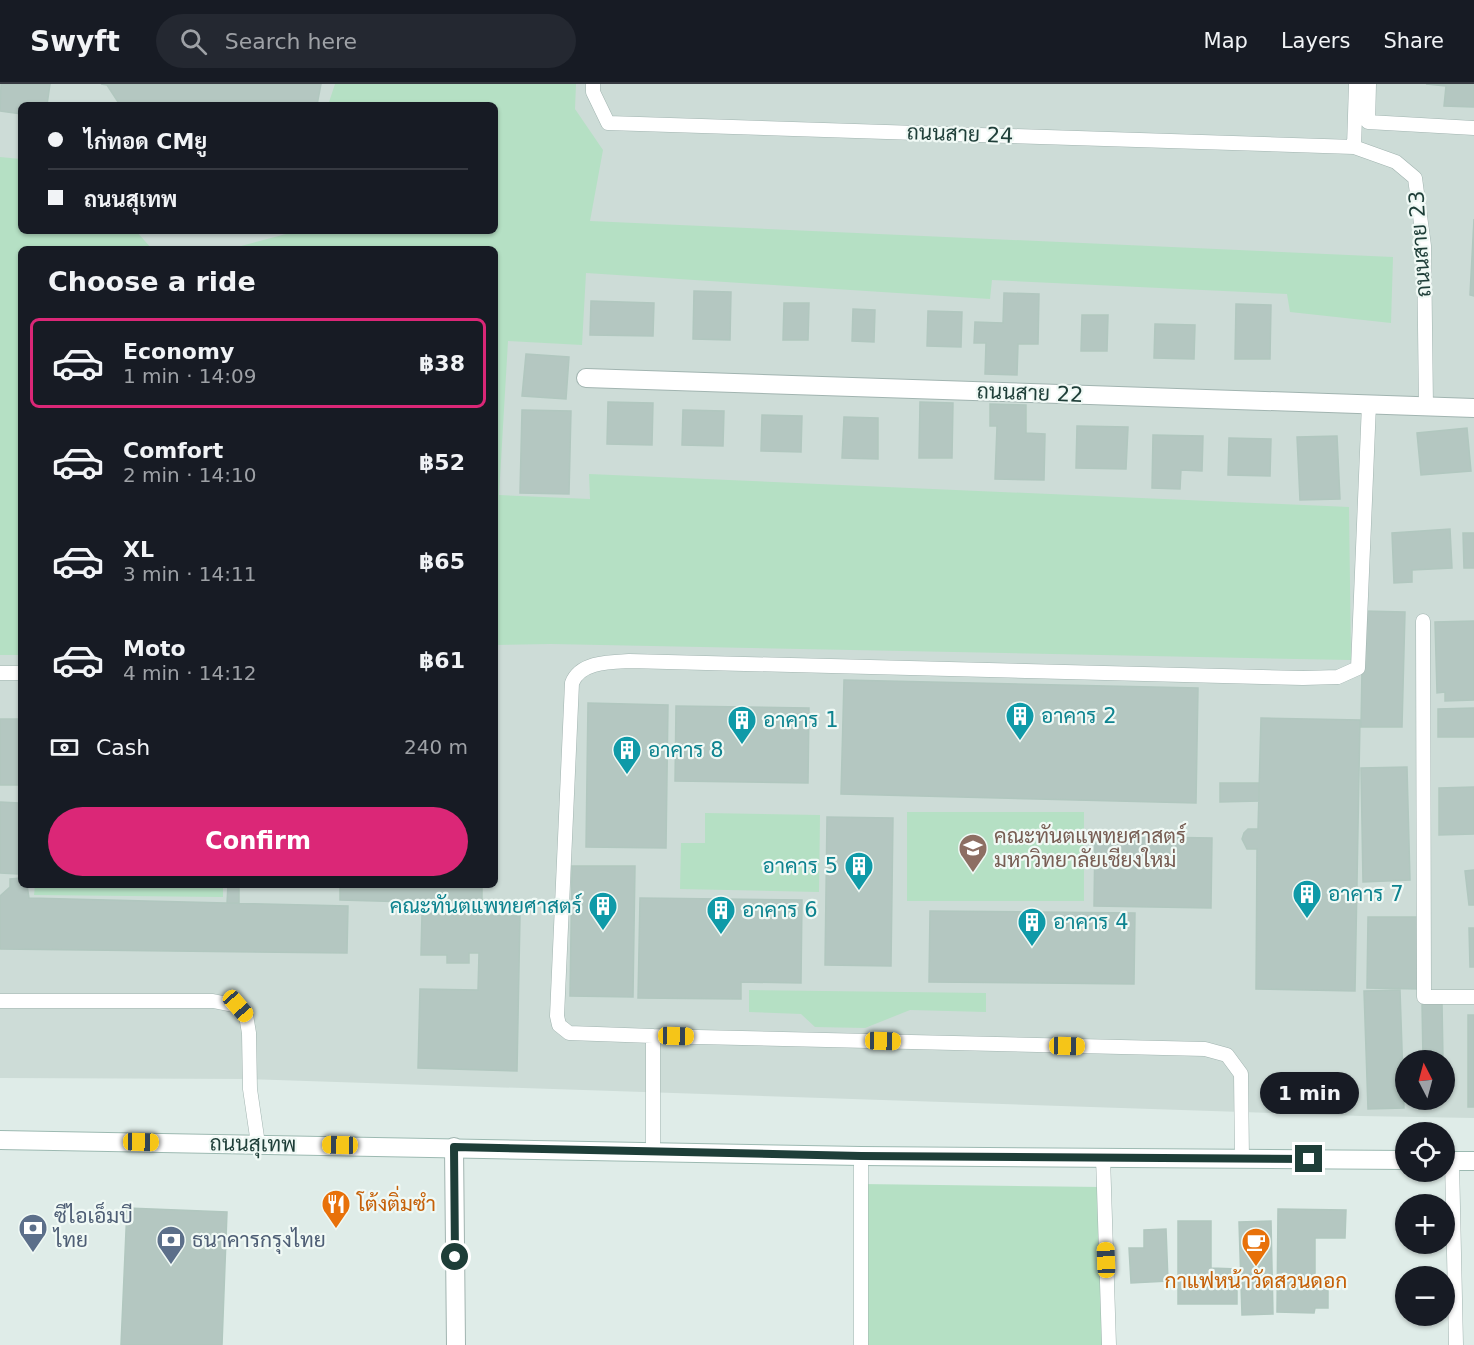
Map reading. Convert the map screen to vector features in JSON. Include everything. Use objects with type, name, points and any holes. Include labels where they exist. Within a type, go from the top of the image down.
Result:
[{"type":"main road","name":"ถนนสาย 22","points":[[586,378],[1474,408]]},
{"type":"main road","name":"ถนนสุเทพ","points":[[0,1140],[861,1156],[1395,1160]]},
{"type":"main road","points":[[454,1147],[456,1345]]},
{"type":"main road","points":[[1455,1161],[1474,1161]]},
{"type":"lane","name":"ถนนสาย 24","points":[[593,84],[593,92],[608,123],[1354,147]]},
{"type":"lane","points":[[1354,147],[1356,84]]},
{"type":"lane","points":[[1369,84],[1368,122],[1474,128]]},
{"type":"lane","name":"ถนนสาย 23","points":[[1354,147],[1396,162],[1415,178],[1424,246],[1426,406]]},
{"type":"lane","points":[[1242,1159],[1241,1074],[1227,1056],[1205,1049],[573,1034],[564,1030],[559,1025],[558,1007],[572,683],[579,672],[602,664],[628,661],[1338,677],[1358,668],[1369,404]]},
{"type":"lane","points":[[1423,621],[1424,997],[1474,997]]},
{"type":"lane","points":[[0,673],[18,673]]},
{"type":"lane","points":[[0,1001],[213,1001],[238,1006],[246,1015],[249,1033],[250,1089],[258,1144]]},
{"type":"lane","points":[[653,1036],[653,1151]]},
{"type":"lane","points":[[861,1156],[861,1345]]},
{"type":"lane","points":[[1102,1157],[1109,1345]]},
{"type":"lane","points":[[1449,1182],[1456,1345]]},
{"type":"shaded area","points":[[0,84],[1474,84],[1474,1118],[250,1079],[0,1078]]},
{"type":"green space","points":[[335,84],[576,84],[575,109],[603,150],[590,221],[1393,257],[1391,323],[1290,312],[1287,294],[992,280],[990,299],[586,273],[582,345],[508,341],[499,495],[590,499],[589,474],[1349,507],[1351,660],[551,644],[498,645],[498,246],[241,246],[286,234],[498,234],[498,102],[329,102]]},
{"type":"green space","points":[[0,157],[18,159],[18,234],[139,234],[149,246],[18,246],[18,655],[0,655]]},
{"type":"green space","points":[[907,812],[1084,812],[1084,901],[907,901]]},
{"type":"green space","points":[[705,813],[820,815],[819,892],[680,889],[681,843],[705,843]]},
{"type":"green space","points":[[35,888],[223,888],[223,897],[34,895]]},
{"type":"green space","points":[[749,990],[986,993],[986,1012],[910,1010],[865,1028],[815,1027],[801,1014],[749,1012]]},
{"type":"green space","points":[[861,1184],[1102,1187],[1109,1345],[861,1345]]},
{"type":"building","points":[[1,84],[50,84],[47,102],[18,102],[18,114],[0,111]]},
{"type":"building","points":[[101,84],[321,84],[318,102],[118,102],[107,85]]},
{"type":"building","points":[[1426,84],[1474,84],[1474,107],[1444,106],[1446,86]]},
{"type":"building","points":[[1474,219],[1474,296],[1470,295]]},
{"type":"building","points":[[694,291],[731,292],[730,340],[693,339]]},
{"type":"building","points":[[1004,293],[1039,294],[1038,344],[1018,344],[1017,375],[985,374],[986,343],[974,343],[975,322],[1003,323]]},
{"type":"building","points":[[591,301],[654,303],[653,336],[590,335]]},
{"type":"building","points":[[784,303],[809,303],[808,340],[783,340]]},
{"type":"building","points":[[1236,304],[1271,305],[1270,359],[1235,359]]},
{"type":"building","points":[[853,309],[875,310],[874,342],[852,341]]},
{"type":"building","points":[[928,311],[962,312],[961,347],[927,346]]},
{"type":"building","points":[[1082,315],[1108,315],[1107,351],[1081,351]]},
{"type":"building","points":[[1155,324],[1195,325],[1194,359],[1154,358]]},
{"type":"building","points":[[526,354],[569,357],[566,399],[522,396]]},
{"type":"building","points":[[608,402],[653,403],[652,445],[607,444]]},
{"type":"building","points":[[920,402],[953,403],[952,458],[919,458]]},
{"type":"building","points":[[990,404],[1026,405],[1026,433],[1045,434],[1044,480],[995,479],[997,426],[990,426]]},
{"type":"building","points":[[522,410],[571,411],[569,494],[520,493]]},
{"type":"building","points":[[683,410],[724,411],[723,446],[682,445]]},
{"type":"building","points":[[762,415],[802,416],[801,452],[761,451]]},
{"type":"building","points":[[844,417],[878,418],[878,459],[842,458]]},
{"type":"building","points":[[1077,426],[1128,427],[1126,469],[1076,468]]},
{"type":"building","points":[[1467,428],[1471,471],[1421,475],[1417,433]]},
{"type":"building","points":[[1153,435],[1203,436],[1202,471],[1181,470],[1180,489],[1152,488]]},
{"type":"building","points":[[1337,436],[1340,499],[1300,500],[1297,437]]},
{"type":"building","points":[[1229,438],[1271,439],[1270,476],[1228,475]]},
{"type":"building","points":[[1450,529],[1452,568],[1412,570],[1412,582],[1394,583],[1392,533]]},
{"type":"building","points":[[1463,533],[1474,533],[1474,568],[1464,568]]},
{"type":"building","points":[[1363,611],[1405,612],[1402,727],[1361,727]]},
{"type":"building","points":[[1474,621],[1474,700],[1445,701],[1445,692],[1437,693],[1435,622]]},
{"type":"building","name":"อาคาร 2","points":[[844,680],[1198,688],[1196,803],[841,794]]},
{"type":"building","name":"อาคาร 8","points":[[588,703],[668,705],[666,848],[586,847]]},
{"type":"building","name":"อาคาร 1","points":[[676,706],[809,708],[808,783],[675,781]]},
{"type":"building","points":[[1474,708],[1474,737],[1438,737],[1438,709]]},
{"type":"building","name":"อาคาร 7","points":[[1261,718],[1360,720],[1355,991],[1256,989],[1257,849],[1247,849],[1242,839],[1248,829],[1258,829]]},
{"type":"building","points":[[0,719],[18,719],[18,785],[0,785]]},
{"type":"building","points":[[1407,767],[1410,880],[1363,882],[1361,768]]},
{"type":"building","points":[[1220,783],[1259,783],[1259,801],[1220,802]]},
{"type":"building","points":[[1474,787],[1474,834],[1439,835],[1439,788]]},
{"type":"building","points":[[0,802],[18,803],[18,874],[0,873]]},
{"type":"building","name":"อาคาร 5","points":[[827,817],[893,818],[891,966],[825,965]]},
{"type":"building","points":[[1095,836],[1212,838],[1211,908],[1094,906]]},
{"type":"building","name":"คณะทันตแพทยศาสตร์","points":[[572,866],[635,866],[633,997],[570,996]]},
{"type":"building","points":[[1474,870],[1474,905],[1469,905],[1465,871]]},
{"type":"building","points":[[18,878],[18,888],[27,888],[29,898],[348,906],[347,953],[0,949],[0,896],[10,887],[10,879]]},
{"type":"building","points":[[228,888],[239,888],[239,903],[227,903]]},
{"type":"building","points":[[340,888],[482,888],[482,904],[340,900]]},
{"type":"building","name":"อาคาร 6","points":[[640,898],[802,900],[801,983],[741,982],[741,999],[638,998]]},
{"type":"building","name":"อาคาร 4","points":[[930,911],[1135,913],[1134,984],[929,982]]},
{"type":"building","points":[[422,913],[520,916],[517,1071],[418,1068],[420,989],[478,990],[479,953],[469,953],[469,963],[447,963],[447,955],[421,955]]},
{"type":"building","points":[[1368,917],[1421,917],[1420,989],[1367,988]]},
{"type":"building","points":[[1469,928],[1474,928],[1474,967],[1470,967]]},
{"type":"building","points":[[1400,990],[1402,1050],[1395,1050],[1395,1108],[1368,1109],[1364,991]]},
{"type":"building","points":[[1442,1002],[1443,1050],[1423,1050],[1422,1003]]},
{"type":"building","points":[[1468,1015],[1474,1015],[1474,1107],[1468,1107]]},
{"type":"building","points":[[127,1208],[227,1212],[222,1345],[121,1345]]},
{"type":"building","points":[[1278,1209],[1346,1210],[1345,1238],[1315,1238],[1315,1284],[1328,1284],[1328,1308],[1315,1308],[1314,1313],[1277,1312]]},
{"type":"building","points":[[1178,1221],[1211,1221],[1211,1268],[1237,1269],[1237,1304],[1178,1304]]},
{"type":"building","name":"กาแฟหน้าวัดสวนดอก","points":[[1271,1221],[1273,1314],[1242,1315],[1239,1222]]},
{"type":"building","points":[[1166,1229],[1168,1281],[1131,1283],[1129,1248],[1144,1248],[1144,1230]]},
{"type":"place","name":"อาคาร 2","points":[[1020,742]]},
{"type":"place","name":"อาคาร 1","points":[[742,746]]},
{"type":"place","name":"อาคาร 8","points":[[627,776]]},
{"type":"place","name":"คณะทันตแพทยศาสตร์ มหาวิทยาลัยเชียงใหม่","points":[[973,874]]},
{"type":"place","name":"อาคาร 5","points":[[859,892]]},
{"type":"place","name":"อาคาร 7","points":[[1307,920]]},
{"type":"place","name":"คณะทันตแพทยศาสตร์","points":[[603,932]]},
{"type":"place","name":"อาคาร 6","points":[[721,936]]},
{"type":"place","name":"อาคาร 4","points":[[1032,948]]},
{"type":"place","name":"โต้งติ่มซำ","points":[[336,1230]]},
{"type":"place","name":"ซีไอเอ็มบี ไทย","points":[[33,1254]]},
{"type":"place","name":"ธนาคารกรุงไทย","points":[[171,1266]]},
{"type":"place","name":"กาแฟหน้าวัดสวนดอก","points":[[1256,1268]]},
{"type":"route","points":[[455,1257],[454,1147],[861,1156],[1309,1159]]}]
